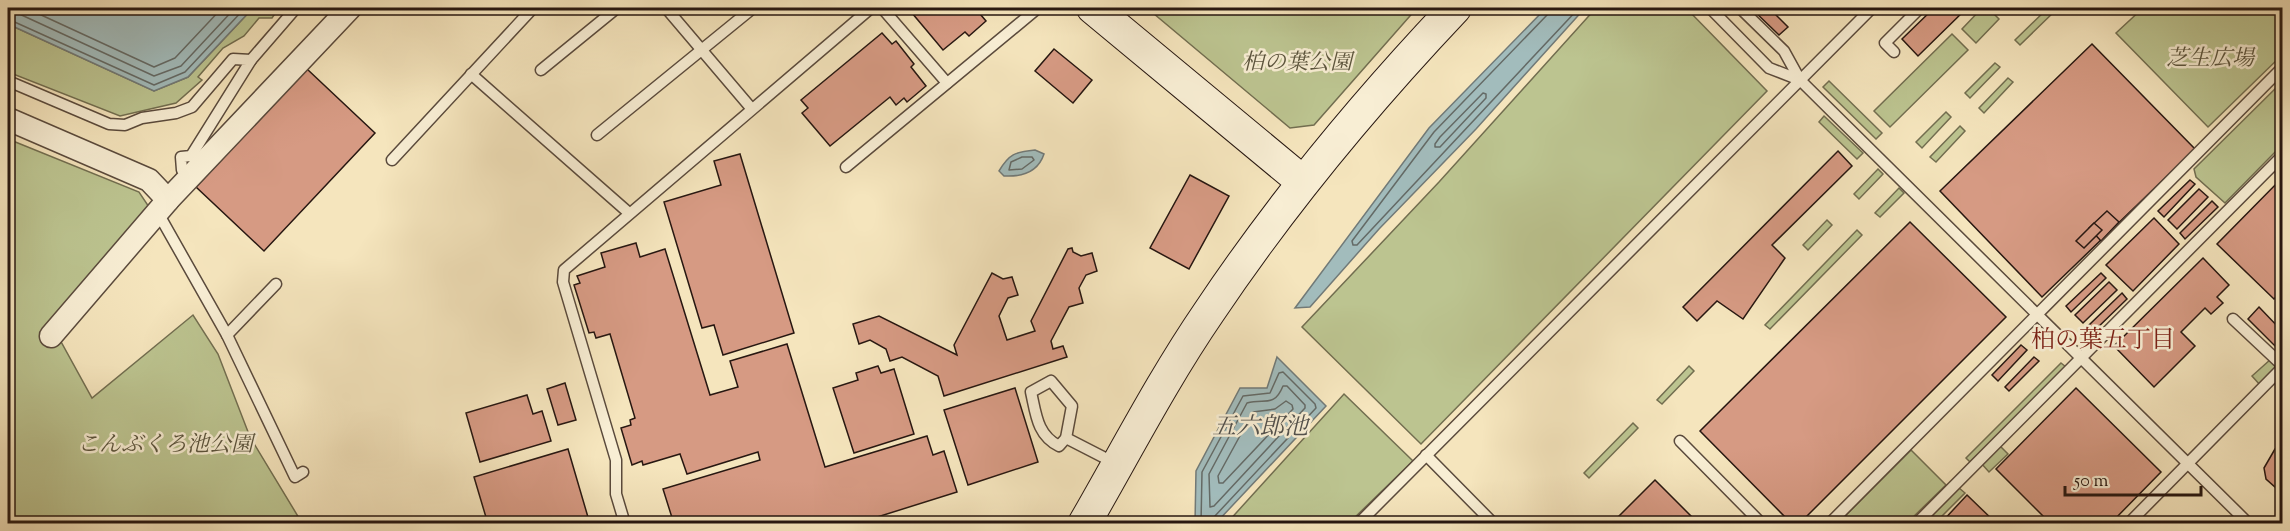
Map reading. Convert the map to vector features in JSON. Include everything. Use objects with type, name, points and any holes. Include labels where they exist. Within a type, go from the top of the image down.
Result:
[{"type":"street","points":[[51,336],[163,206],[350,8]]},
{"type":"street","points":[[1093,8],[1303,182]]},
{"type":"street","points":[[1084,524],[1207,314],[1303,182],[1408,57],[1455,8]]},
{"type":"street","points":[[8,119],[149,180],[163,206]]},
{"type":"lane","points":[[190,177],[182,170],[180,157],[191,156],[251,60],[296,8]]},
{"type":"lane","points":[[392,160],[412,133],[471,75],[533,8]]},
{"type":"lane","points":[[541,70],[617,8]]},
{"type":"lane","points":[[666,8],[751,108]]},
{"type":"lane","points":[[597,135],[753,8]]},
{"type":"lane","points":[[625,524],[616,494],[616,460],[563,282],[564,270],[870,8]]},
{"type":"lane","points":[[882,8],[947,83]]},
{"type":"lane","points":[[846,166],[1038,8]]},
{"type":"lane","points":[[1710,8],[1769,68],[1800,80]]},
{"type":"lane","points":[[1740,8],[1784,51],[1800,80],[2249,524]]},
{"type":"lane","points":[[1358,524],[1872,8]]},
{"type":"lane","points":[[1894,52],[1885,43],[1920,8]]},
{"type":"lane","points":[[8,81],[109,123],[125,125],[142,118],[176,113],[192,107],[233,59],[251,60]]},
{"type":"lane","points":[[1829,524],[2283,68]]},
{"type":"lane","points":[[471,75],[629,213]]},
{"type":"lane","points":[[1916,524],[2283,156]]},
{"type":"lane","points":[[163,206],[295,477],[303,472]]},
{"type":"lane","points":[[227,335],[276,284]]},
{"type":"lane","points":[[2128,524],[2283,367],[2233,319]]},
{"type":"lane","points":[[1052,381],[1072,406],[1066,438],[1059,446],[1047,440],[1038,423],[1031,392],[1052,381]]},
{"type":"lane","points":[[1066,438],[1105,458],[1115,470]]},
{"type":"lane","points":[[1680,441],[1762,524]]},
{"type":"lane","points":[[1426,455],[1494,524]]},
{"type":"green space","points":[[253,8],[279,8],[272,18],[259,18],[244,36],[223,48],[198,77],[202,80],[176,103],[120,116],[8,72],[8,24],[154,91],[188,77]]},
{"type":"green space","name":"柏の葉公園","points":[[1147,8],[1417,8],[1314,125],[1290,128]]},
{"type":"green space","points":[[1596,8],[1686,8],[1767,91],[1421,444],[1302,327],[1439,182]]},
{"type":"green space","points":[[1982,8],[1988,8],[1999,19],[1976,43],[1962,29]]},
{"type":"green space","points":[[2048,8],[2058,8],[2020,45],[2015,40]]},
{"type":"green space","name":"芝生広場","points":[[2143,8],[2282,8],[2282,55],[2208,127],[2116,33]]},
{"type":"green space","points":[[1952,34],[1968,50],[1890,127],[1874,111]]},
{"type":"green space","points":[[1995,63],[2000,67],[1970,98],[1965,93]]},
{"type":"green space","points":[[2008,78],[2013,82],[1984,113],[1979,108]]},
{"type":"green space","points":[[1829,81],[1882,133],[1876,139],[1823,87]]},
{"type":"green space","points":[[2282,82],[2282,145],[2225,203],[2196,177],[2194,169]]},
{"type":"green space","points":[[1946,112],[1951,117],[1922,148],[1916,142]]},
{"type":"green space","points":[[1824,116],[1863,153],[1857,159],[1819,122]]},
{"type":"green space","points":[[1960,126],[1965,131],[1936,162],[1930,157]]},
{"type":"green space","name":"こんぶくろ池公園","points":[[8,139],[139,192],[149,207],[59,338],[92,398],[193,315],[218,354],[250,437],[302,523],[8,523]]},
{"type":"green space","points":[[1878,169],[1883,174],[1859,199],[1854,194]]},
{"type":"green space","points":[[1899,188],[1904,193],[1880,217],[1875,213]]},
{"type":"green space","points":[[1827,220],[1832,225],[1808,250],[1803,245]]},
{"type":"green space","points":[[1857,230],[1862,235],[1770,329],[1765,325]]},
{"type":"green space","points":[[2271,359],[2279,367],[2260,385],[2252,376]]},
{"type":"green space","points":[[2061,363],[2066,367],[1970,462],[1966,458]]},
{"type":"green space","points":[[1689,366],[1694,371],[1662,404],[1657,400]]},
{"type":"green space","points":[[1344,394],[1413,461],[1349,523],[1227,523]]},
{"type":"green space","points":[[1633,423],[1638,428],[1589,478],[1584,473]]},
{"type":"green space","points":[[2000,446],[2008,454],[1989,472],[1981,463]]},
{"type":"green space","points":[[1911,450],[1946,485],[1907,523],[1838,523]]},
{"type":"green space","points":[[1959,488],[1965,493],[1935,523],[1923,524]]},
{"type":"water","points":[[8,8],[253,8],[188,77],[154,91],[8,24]]},
{"type":"water","points":[[1546,8],[1585,8],[1476,129],[1379,229],[1310,307],[1295,308],[1429,128]]},
{"type":"water","points":[[1035,150],[1044,154],[1038,165],[1028,172],[1017,176],[1004,176],[999,171],[1013,155]]},
{"type":"water","name":"五六郎池","points":[[1277,357],[1326,406],[1216,523],[1195,523],[1196,471],[1240,388],[1267,388]]},
{"type":"building","points":[[918,8],[942,8],[944,10],[953,8],[956,11],[964,8],[966,11],[975,8],[986,21],[969,36],[965,32],[943,50],[912,13]]},
{"type":"building","points":[[1751,8],[1769,8],[1788,27],[1779,35]]},
{"type":"building","points":[[1934,8],[1967,8],[1918,56],[1902,39]]},
{"type":"building","points":[[882,33],[892,44],[896,41],[914,64],[911,67],[926,86],[907,102],[904,98],[896,105],[890,97],[830,146],[802,113],[808,108],[801,100]]},
{"type":"building","points":[[2092,44],[2195,149],[2042,297],[1940,191]]},
{"type":"building","points":[[1054,49],[1092,80],[1073,103],[1035,71]]},
{"type":"building","points":[[307,69],[375,133],[264,251],[196,187]]},
{"type":"building","points":[[1838,151],[1852,166],[1772,245],[1785,258],[1743,319],[1717,301],[1697,321],[1683,307]]},
{"type":"building","points":[[740,154],[794,333],[723,355],[714,325],[702,328],[664,202],[721,185],[714,161]]},
{"type":"building","points":[[1190,175],[1229,196],[1189,269],[1150,248]]},
{"type":"building","points":[[2282,178],[2282,291],[2274,299],[2217,244]]},
{"type":"building","points":[[2190,180],[2195,184],[2164,217],[2158,211]]},
{"type":"building","points":[[2199,189],[2208,197],[2177,229],[2168,220]]},
{"type":"building","points":[[2212,201],[2218,207],[2185,239],[2180,233]]},
{"type":"building","points":[[2107,211],[2119,222],[2101,241],[2089,228]]},
{"type":"building","points":[[2154,218],[2179,244],[2133,291],[2106,265]]},
{"type":"building","points":[[1910,222],[2006,317],[1799,524],[1792,524],[1700,431]]},
{"type":"building","points":[[2094,223],[2102,230],[2084,248],[2076,241]]},
{"type":"building","points":[[636,243],[640,257],[665,249],[710,395],[738,387],[730,361],[787,344],[825,467],[927,436],[933,455],[944,451],[957,492],[855,524],[795,524],[794,519],[781,524],[674,524],[663,489],[760,460],[758,452],[687,474],[680,454],[643,465],[642,461],[632,465],[621,428],[631,425],[630,420],[635,418],[610,334],[596,338],[594,332],[589,333],[574,285],[580,283],[577,276],[605,267],[601,253]]},
{"type":"building","points":[[1072,248],[1073,252],[1081,256],[1092,253],[1097,271],[1086,275],[1079,288],[1083,303],[1069,307],[1051,341],[1053,349],[1063,346],[1067,357],[944,396],[938,376],[902,357],[890,361],[886,349],[870,340],[859,344],[853,324],[879,316],[957,355],[954,345],[992,273],[1003,279],[1012,277],[1018,295],[1008,298],[999,316],[1007,340],[1035,331],[1031,321],[1068,249]]},
{"type":"building","points":[[2203,258],[2229,285],[2217,297],[2223,303],[2211,314],[2205,308],[2181,332],[2195,346],[2154,387],[2114,346]]},
{"type":"building","points":[[2101,273],[2106,278],[2071,312],[2066,306]]},
{"type":"building","points":[[2109,282],[2117,290],[2083,323],[2075,315]]},
{"type":"building","points":[[2122,293],[2127,299],[2093,332],[2087,327]]},
{"type":"building","points":[[2259,307],[2282,331],[2282,344],[2278,349],[2248,319]]},
{"type":"building","points":[[2021,345],[2027,350],[1998,381],[1992,375]]},
{"type":"building","points":[[2034,357],[2039,361],[2009,391],[2005,387]]},
{"type":"building","points":[[878,366],[881,373],[894,369],[914,434],[854,453],[833,388],[858,380],[856,373]]},
{"type":"building","points":[[565,383],[576,420],[558,425],[547,389]]},
{"type":"building","points":[[1015,388],[1038,462],[968,485],[944,410]]},
{"type":"building","points":[[2076,388],[2161,472],[2110,524],[2051,524],[1996,469]]},
{"type":"building","points":[[527,395],[533,414],[542,411],[551,441],[480,462],[466,413]]},
{"type":"building","points":[[2282,447],[2282,489],[2275,487],[2266,479],[2264,468],[2275,449]]},
{"type":"building","points":[[568,449],[590,524],[488,524],[474,477]]},
{"type":"building","points":[[1655,480],[1699,524],[1611,524]]},
{"type":"building","points":[[1967,495],[1997,524],[1940,524]]},
{"type":"district","name":"柏の葉五丁目","points":[[2103,339]]}]
